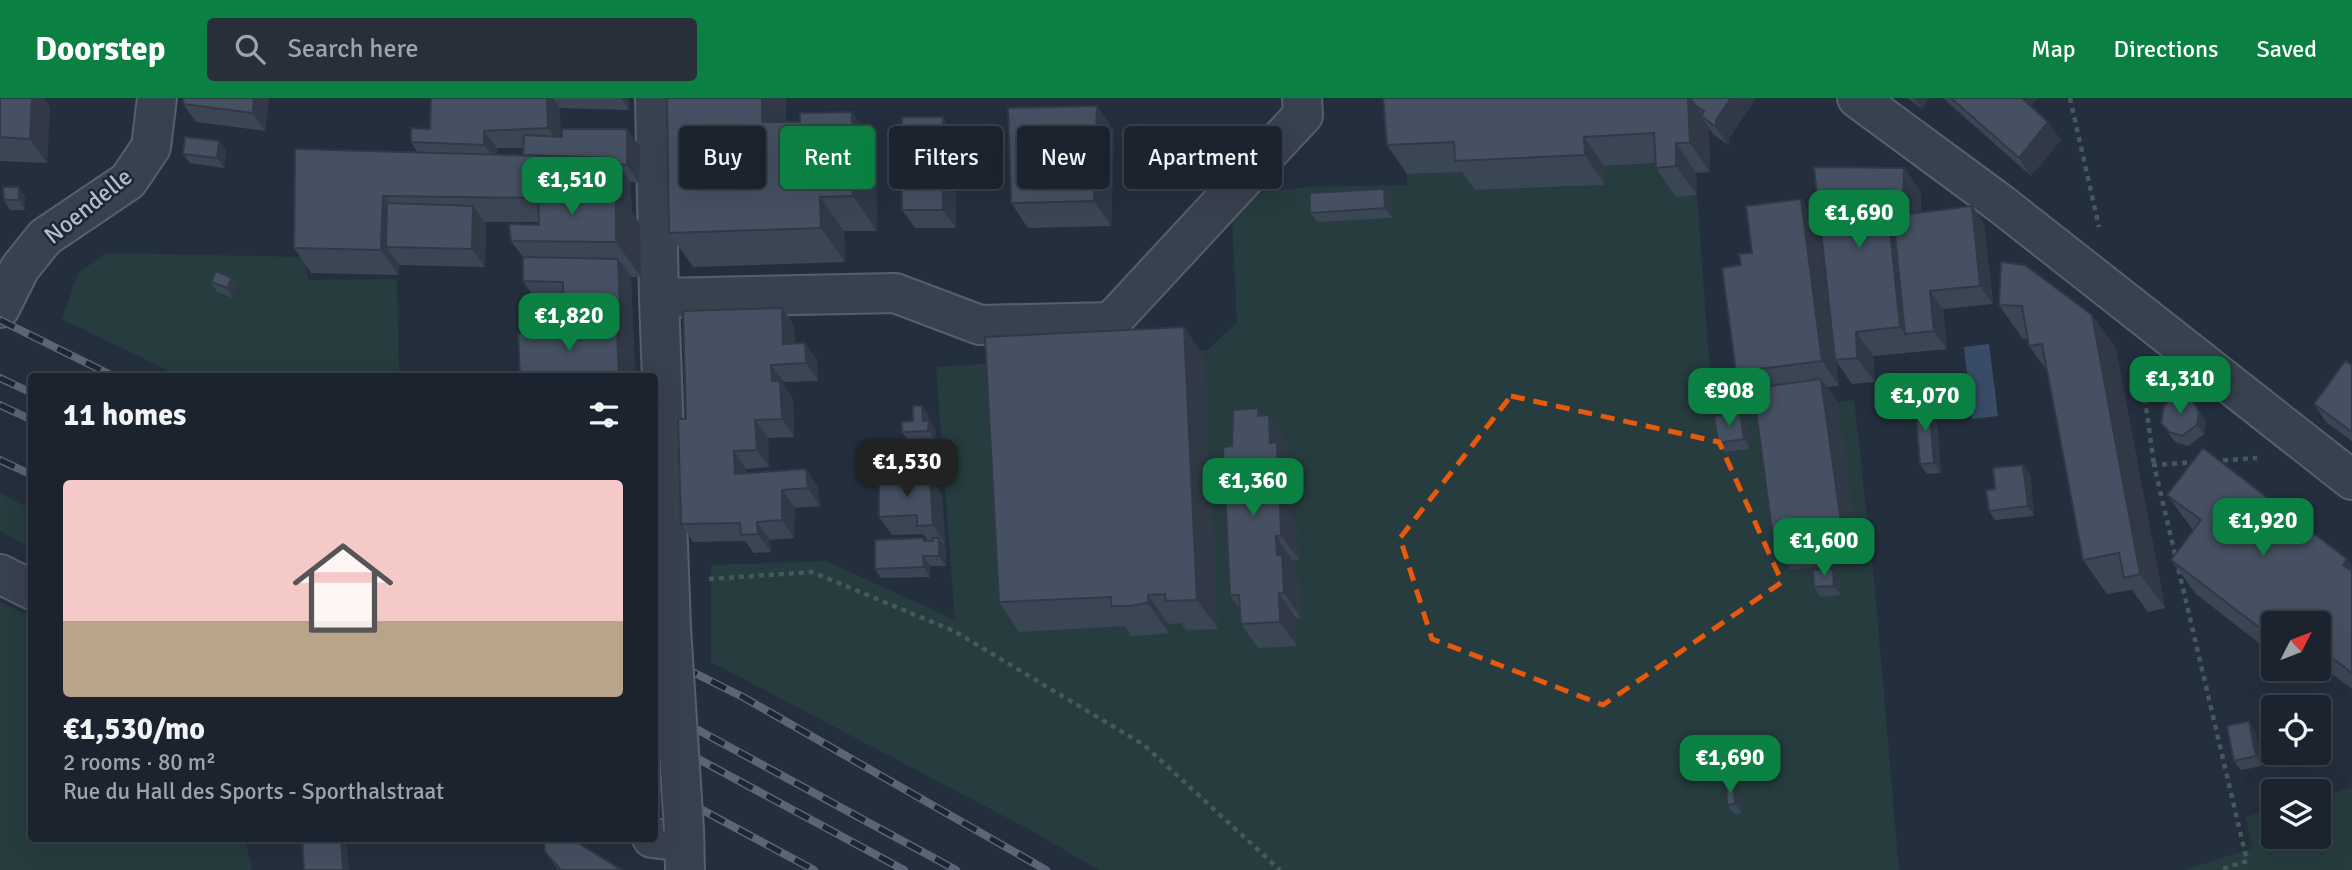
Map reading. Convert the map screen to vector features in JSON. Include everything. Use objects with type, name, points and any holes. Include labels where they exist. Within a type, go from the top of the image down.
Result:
[{"type":"street","name":"Noendelle","points":[[7,293],[45,237],[128,181],[151,147],[157,98]]},
{"type":"street","points":[[655,98],[676,845]]},
{"type":"street","points":[[659,298],[895,293],[980,326],[1111,322],[1303,115],[1302,98]]},
{"type":"street","points":[[1857,98],[2001,204],[2352,480]]},
{"type":"street","points":[[0,574],[28,588]]},
{"type":"path","points":[[2070,98],[2102,240]]},
{"type":"path","points":[[2148,363],[2142,377],[2154,465],[2247,861],[2220,870]]},
{"type":"path","points":[[2154,465],[2263,457],[2287,429]]},
{"type":"path","points":[[669,582],[811,572],[954,631],[1144,745],[1280,870]]},
{"type":"highlighted area","points":[[1511,396],[1719,442],[1782,582],[1603,705],[1432,639],[1400,538]]},
{"type":"green space","points":[[1675,162],[1682,195],[1697,195],[1713,417],[1854,400],[1875,590],[1899,870],[1099,870],[1021,825],[711,662],[711,565],[826,561],[955,620],[936,367],[1208,350],[1237,322],[1232,220],[1257,193],[1307,187],[1407,185],[1407,174],[1475,171],[1476,190],[1604,185],[1604,166]]},
{"type":"green space","points":[[107,253],[306,257],[308,280],[397,279],[399,373],[173,373],[62,319],[78,273]]},
{"type":"green space","points":[[0,493],[28,507],[28,546],[0,531]]},
{"type":"green space","points":[[0,602],[28,616],[28,842],[246,842],[252,870],[0,870]]},
{"type":"green space","points":[[2352,788],[2352,870],[2185,870],[2253,848],[2245,817],[2261,812],[2261,849],[2331,849],[2331,794]]},
{"type":"water","points":[[1989,344],[1998,416],[1972,419],[1964,347]]},
{"type":"building","points":[[0,98],[32,98],[30,139],[0,137]]},
{"type":"building","points":[[184,98],[254,98],[253,113],[183,104]]},
{"type":"building","points":[[431,98],[547,98],[548,128],[484,131],[484,145],[411,142],[411,128],[430,129]]},
{"type":"building","points":[[667,98],[762,98],[762,122],[800,122],[800,113],[852,112],[852,126],[780,126],[780,189],[853,189],[853,196],[820,197],[821,228],[669,233]]},
{"type":"building","points":[[1383,98],[1688,98],[1690,143],[1676,143],[1676,166],[1656,168],[1654,133],[1584,137],[1585,155],[1455,161],[1454,142],[1387,145]]},
{"type":"building","points":[[1690,98],[1731,98],[1716,120],[1716,127],[1701,116],[1704,111]]},
{"type":"building","points":[[1951,98],[2022,98],[2048,122],[2019,158]]},
{"type":"building","points":[[1097,106],[1096,126],[1017,126],[1017,189],[1094,189],[1094,201],[1011,203],[1008,108]]},
{"type":"building","points":[[902,117],[943,117],[943,126],[902,126]]},
{"type":"building","points":[[562,129],[627,129],[627,165],[618,164],[613,158],[523,155],[524,135],[562,137]]},
{"type":"building","points":[[185,137],[219,141],[217,158],[183,154]]},
{"type":"building","points":[[295,149],[613,158],[614,189],[538,190],[538,198],[383,196],[381,250],[294,248]]},
{"type":"building","points":[[1814,167],[1904,168],[1903,208],[1888,210],[1900,327],[1856,332],[1857,358],[1835,360]]},
{"type":"building","points":[[3,187],[19,187],[19,200],[4,200]]},
{"type":"building","points":[[616,189],[616,242],[511,241],[509,224],[539,225],[538,190]]},
{"type":"building","points":[[902,189],[943,189],[943,210],[902,210]]},
{"type":"building","points":[[1384,189],[1385,208],[1310,213],[1310,193]]},
{"type":"building","points":[[1801,199],[1822,361],[1736,372],[1722,268],[1741,265],[1739,254],[1752,253],[1746,206]]},
{"type":"building","points":[[387,203],[473,206],[472,249],[386,247]]},
{"type":"building","points":[[1972,206],[1980,286],[1930,291],[1934,331],[1905,334],[1893,216]]},
{"type":"building","points":[[523,257],[618,259],[621,336],[617,329],[529,333],[528,305],[563,303],[563,282],[523,281]]},
{"type":"building","points":[[2001,262],[2025,265],[2092,315],[2140,574],[2124,578],[2119,553],[2083,560],[2042,344],[2029,346],[2022,306],[1999,305]]},
{"type":"building","points":[[216,271],[232,278],[227,288],[211,282]]},
{"type":"building","points":[[782,308],[783,344],[805,343],[806,363],[771,365],[772,381],[780,381],[782,419],[755,420],[757,450],[734,451],[735,474],[806,469],[808,488],[782,490],[782,520],[757,522],[758,534],[741,535],[740,523],[681,524],[678,419],[686,419],[683,311]]},
{"type":"building","points":[[1184,327],[1197,600],[1166,601],[1165,594],[1148,595],[1148,603],[1130,606],[1111,606],[1111,597],[999,602],[985,337]]},
{"type":"building","points":[[617,329],[619,373],[520,373],[518,333]]},
{"type":"building","points":[[2345,361],[2352,365],[2352,432],[2314,404]]},
{"type":"building","points":[[1821,379],[1843,537],[1774,546],[1753,388]]},
{"type":"building","points":[[2174,397],[2192,400],[2199,412],[2197,425],[2182,436],[2169,432],[2161,423],[2164,405]]},
{"type":"building","points":[[1929,401],[1934,463],[1920,464],[1915,403]]},
{"type":"building","points":[[913,406],[922,406],[923,421],[929,420],[928,431],[902,432],[902,422],[913,421]]},
{"type":"building","points":[[1258,408],[1258,416],[1269,415],[1270,443],[1277,442],[1278,480],[1273,480],[1274,499],[1280,499],[1281,536],[1276,536],[1277,555],[1282,555],[1284,593],[1279,593],[1280,622],[1241,624],[1239,595],[1230,595],[1223,447],[1232,446],[1233,410]]},
{"type":"building","points":[[1740,413],[1744,439],[1718,443],[1714,416]]},
{"type":"building","points":[[919,439],[931,439],[931,460],[920,460]]},
{"type":"building","points":[[2203,448],[2347,559],[2343,565],[2352,571],[2352,673],[2331,657],[2331,611],[2261,611],[2261,629],[2171,560],[2201,520],[2167,495]]},
{"type":"building","points":[[2023,465],[2028,506],[1989,511],[1986,490],[1995,489],[1993,468]]},
{"type":"building","points":[[930,477],[933,525],[917,526],[917,515],[879,517],[879,479]]},
{"type":"building","points":[[923,538],[924,541],[933,541],[933,538],[939,538],[939,556],[923,556],[924,567],[875,569],[875,540]]},
{"type":"building","points":[[1833,569],[1834,586],[1814,587],[1813,570]]},
{"type":"building","points":[[2249,721],[2256,756],[2234,761],[2227,726]]},
{"type":"building","points":[[1726,785],[1734,785],[1735,804],[1727,805]]},
{"type":"building","points":[[302,842],[341,842],[343,870],[304,870]]},
{"type":"building","points":[[544,842],[576,842],[622,870],[561,870],[545,852]]},
{"type":"railway","points":[[0,320],[107,373]]},
{"type":"railway","points":[[0,378],[28,391]]},
{"type":"railway","points":[[0,405],[28,418]]},
{"type":"railway","points":[[0,460],[28,473]]},
{"type":"railway","points":[[658,655],[743,697],[1046,870]]},
{"type":"railway","points":[[658,708],[956,870]]},
{"type":"railway","points":[[658,737],[904,870]]},
{"type":"railway","points":[[658,786],[814,870]]}]
